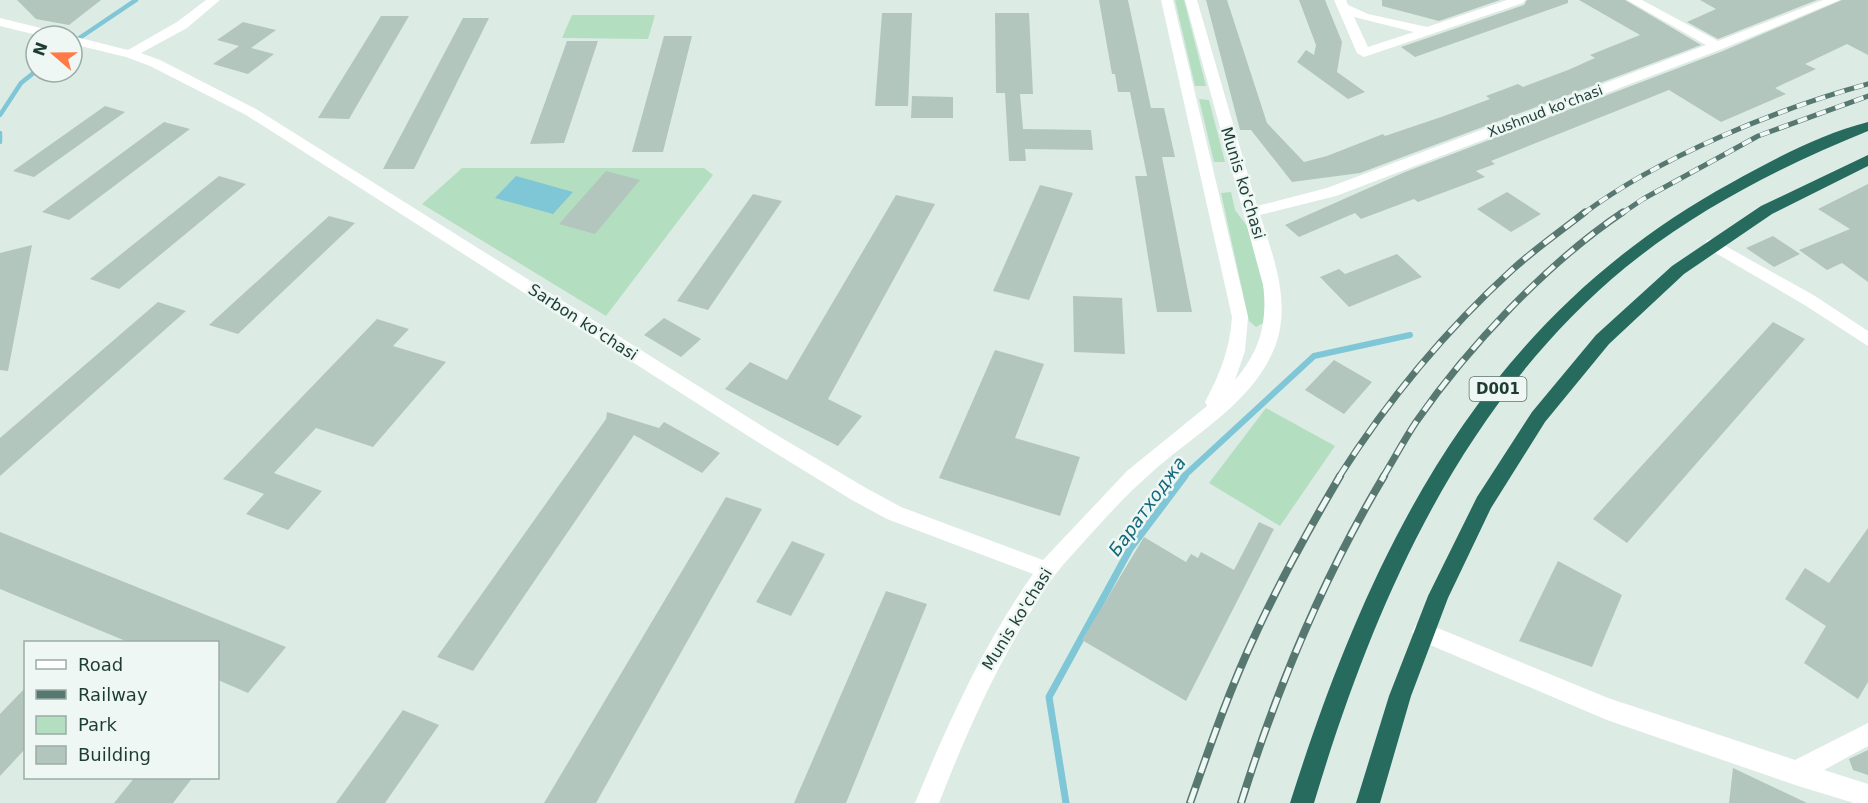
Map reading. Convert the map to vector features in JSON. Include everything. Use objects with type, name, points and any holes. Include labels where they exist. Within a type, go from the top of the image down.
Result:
[{"type":"highway","name":"D001","points":[[1302,803],[1344,676],[1407,534],[1463,438],[1524,357],[1598,284],[1675,223],[1771,167],[1803,151],[1868,126]]},
{"type":"highway","name":"D001","points":[[1368,803],[1385,740],[1423,632],[1454,559],[1505,466],[1540,412],[1577,366],[1615,325],[1666,279],[1713,244],[1775,205],[1868,160]]},
{"type":"street","points":[[130,54],[182,25],[214,0]]},
{"type":"street","name":"Munis ko'chasi","points":[[1167,0],[1240,317],[1237,350],[1230,373],[1205,416]]},
{"type":"street","name":"Munis ko'chasi","points":[[927,803],[979,680],[1010,625],[1046,570],[1100,511],[1139,473],[1239,387],[1262,355],[1274,320],[1274,297],[1270,274],[1216,94],[1191,0]]},
{"type":"street","points":[[1341,3],[1364,53],[1519,0]]},
{"type":"street","points":[[1634,0],[1717,46]]},
{"type":"street","name":"Xushnud ko'chasi","points":[[1252,212],[1331,192],[1833,0]]},
{"type":"street","points":[[1341,3],[1364,17],[1429,31]]},
{"type":"street","points":[[0,32],[6,23],[24,28]]},
{"type":"street","name":"Sarbon ko'chasi","points":[[84,43],[130,54],[196,83],[274,126],[825,476],[894,513],[1046,570]]},
{"type":"street","points":[[1189,94],[1216,94]]},
{"type":"street","points":[[1210,180],[1242,180]]},
{"type":"street","points":[[1713,244],[1809,300],[1868,340]]},
{"type":"street","points":[[1423,632],[1607,709],[1868,796]]},
{"type":"street","points":[[1795,773],[1868,734]]},
{"type":"green space","points":[[1175,0],[1184,0],[1206,86],[1195,86]]},
{"type":"green space","points":[[572,15],[655,15],[648,39],[562,38]]},
{"type":"green space","points":[[1199,99],[1209,100],[1225,162],[1214,162]]},
{"type":"green space","points":[[462,168],[704,168],[713,175],[606,316],[422,204]]},
{"type":"green space","points":[[1231,192],[1235,210],[1247,226],[1266,297],[1263,323],[1256,327],[1249,321],[1221,193]]},
{"type":"green space","points":[[1266,408],[1335,446],[1280,526],[1209,483]]},
{"type":"water","points":[[516,176],[573,192],[553,214],[495,198]]},
{"type":"building","points":[[17,0],[101,0],[70,24],[36,19]]},
{"type":"building","points":[[1099,0],[1128,0],[1151,108],[1164,108],[1175,157],[1162,157],[1192,312],[1157,312],[1135,176],[1147,176],[1130,92],[1118,92],[1115,74],[1112,74]]},
{"type":"building","points":[[1206,0],[1227,0],[1267,123],[1304,162],[1327,156],[1383,134],[1385,136],[1444,116],[1490,99],[1486,96],[1518,84],[1523,87],[1568,70],[1595,58],[1590,55],[1640,35],[1579,0],[1625,0],[1701,45],[1360,173],[1292,182],[1251,130],[1240,130]]},
{"type":"building","points":[[1299,0],[1325,0],[1342,42],[1337,72],[1365,92],[1348,99],[1297,62],[1306,50],[1314,55],[1316,45]]},
{"type":"building","points":[[1382,0],[1500,0],[1439,21],[1382,6]]},
{"type":"building","points":[[1527,0],[1568,0],[1568,3],[1415,57],[1401,47],[1524,5]]},
{"type":"building","points":[[1700,0],[1817,0],[1718,39],[1687,22],[1716,9]]},
{"type":"building","points":[[1842,0],[1868,0],[1868,55],[1847,44],[1805,64],[1816,69],[1775,88],[1786,94],[1721,122],[1669,90],[1491,161],[1495,164],[1476,171],[1485,177],[1418,202],[1414,199],[1361,219],[1355,213],[1299,237],[1285,225],[1405,172],[1723,51]]},
{"type":"building","points":[[882,13],[912,13],[908,106],[875,106]]},
{"type":"building","points":[[995,13],[1029,13],[1033,94],[1020,94],[1023,129],[1091,130],[1093,150],[1025,149],[1026,161],[1009,161],[1005,93],[996,93]]},
{"type":"building","points":[[381,16],[409,16],[349,119],[318,118]]},
{"type":"building","points":[[463,18],[489,18],[414,169],[383,169]]},
{"type":"building","points":[[243,22],[276,30],[251,48],[247,47],[274,54],[248,74],[213,64],[239,46],[217,40]]},
{"type":"building","points":[[664,36],[692,36],[663,152],[632,152]]},
{"type":"building","points":[[567,41],[598,41],[564,143],[530,144]]},
{"type":"building","points":[[912,96],[953,97],[953,118],[911,118]]},
{"type":"building","points":[[105,106],[125,112],[34,177],[13,171]]},
{"type":"building","points":[[164,122],[190,129],[69,220],[42,212]]},
{"type":"building","points":[[606,171],[640,180],[595,234],[559,224]]},
{"type":"building","points":[[219,176],[246,184],[119,289],[90,279]]},
{"type":"building","points":[[1868,184],[1868,282],[1842,263],[1827,270],[1799,250],[1850,229],[1818,209]]},
{"type":"building","points":[[1040,185],[1073,193],[1029,300],[993,291]]},
{"type":"building","points":[[1507,192],[1541,214],[1511,232],[1477,209]]},
{"type":"building","points":[[753,194],[782,201],[708,310],[677,301]]},
{"type":"building","points":[[896,195],[935,204],[828,399],[862,416],[838,446],[725,389],[750,362],[787,380]]},
{"type":"building","points":[[329,216],[355,223],[238,334],[209,325]]},
{"type":"building","points":[[1773,236],[1800,254],[1774,267],[1746,248]]},
{"type":"building","points":[[32,245],[8,371],[0,370],[0,253]]},
{"type":"building","points":[[1397,254],[1422,277],[1349,307],[1320,277],[1339,269],[1345,274]]},
{"type":"building","points":[[1073,296],[1122,298],[1125,354],[1074,352]]},
{"type":"building","points":[[158,302],[186,311],[0,476],[0,438]]},
{"type":"building","points":[[664,318],[701,339],[681,357],[644,335]]},
{"type":"building","points":[[377,319],[409,329],[393,346],[446,362],[373,447],[316,428],[274,473],[322,491],[288,530],[246,514],[264,494],[223,479]]},
{"type":"building","points":[[1773,322],[1805,339],[1627,543],[1593,519]]},
{"type":"building","points":[[995,350],[1044,364],[1015,438],[1080,457],[1060,516],[939,478]]},
{"type":"building","points":[[1334,360],[1372,382],[1344,414],[1305,390]]},
{"type":"building","points":[[607,412],[659,428],[664,422],[720,453],[702,473],[634,435],[473,671],[437,657],[606,419]]},
{"type":"building","points":[[726,497],[762,509],[596,803],[544,803]]},
{"type":"building","points":[[1259,522],[1274,529],[1186,701],[1082,640],[1144,537],[1186,562],[1191,554],[1198,558],[1201,552],[1234,570]]},
{"type":"building","points":[[1868,528],[1868,682],[1858,699],[1804,663],[1826,626],[1785,599],[1805,568],[1829,583]]},
{"type":"building","points":[[0,532],[286,647],[248,693],[219,680],[219,641],[126,641],[0,589]]},
{"type":"building","points":[[792,541],[825,554],[791,616],[756,602]]},
{"type":"building","points":[[1558,561],[1622,595],[1592,667],[1519,641]]},
{"type":"building","points":[[886,591],[927,604],[846,803],[794,803]]},
{"type":"building","points":[[24,689],[24,750],[0,776],[0,714]]},
{"type":"building","points":[[403,710],[439,725],[385,803],[336,803]]},
{"type":"building","points":[[1868,750],[1868,775],[1853,770],[1849,759]]},
{"type":"building","points":[[1733,768],[1807,803],[1729,803]]},
{"type":"building","points":[[133,779],[191,779],[173,803],[114,803]]},
{"type":"waterway","points":[[84,35],[136,0]]},
{"type":"waterway","points":[[0,115],[24,81]]},
{"type":"waterway","points":[[0,133],[0,142]]},
{"type":"waterway","name":"Баратходжа","points":[[1183,477],[1314,356],[1410,335]]},
{"type":"waterway","name":"Баратходжа","points":[[1066,803],[1049,697],[1130,549],[1185,476]]},
{"type":"railway","points":[[1583,214],[1647,173],[1720,137],[1796,107],[1868,84]]},
{"type":"railway","points":[[1621,214],[1643,199],[1758,136],[1868,96]]},
{"type":"railway","points":[[1339,477],[1397,394],[1464,317],[1521,262],[1585,212]]},
{"type":"railway","points":[[1383,477],[1416,422],[1484,336],[1510,308],[1566,256],[1623,212]]},
{"type":"railway","points":[[1190,803],[1229,696],[1256,633],[1296,553],[1340,476]]},
{"type":"railway","points":[[1241,803],[1270,719],[1303,635],[1341,554],[1384,476]]}]
